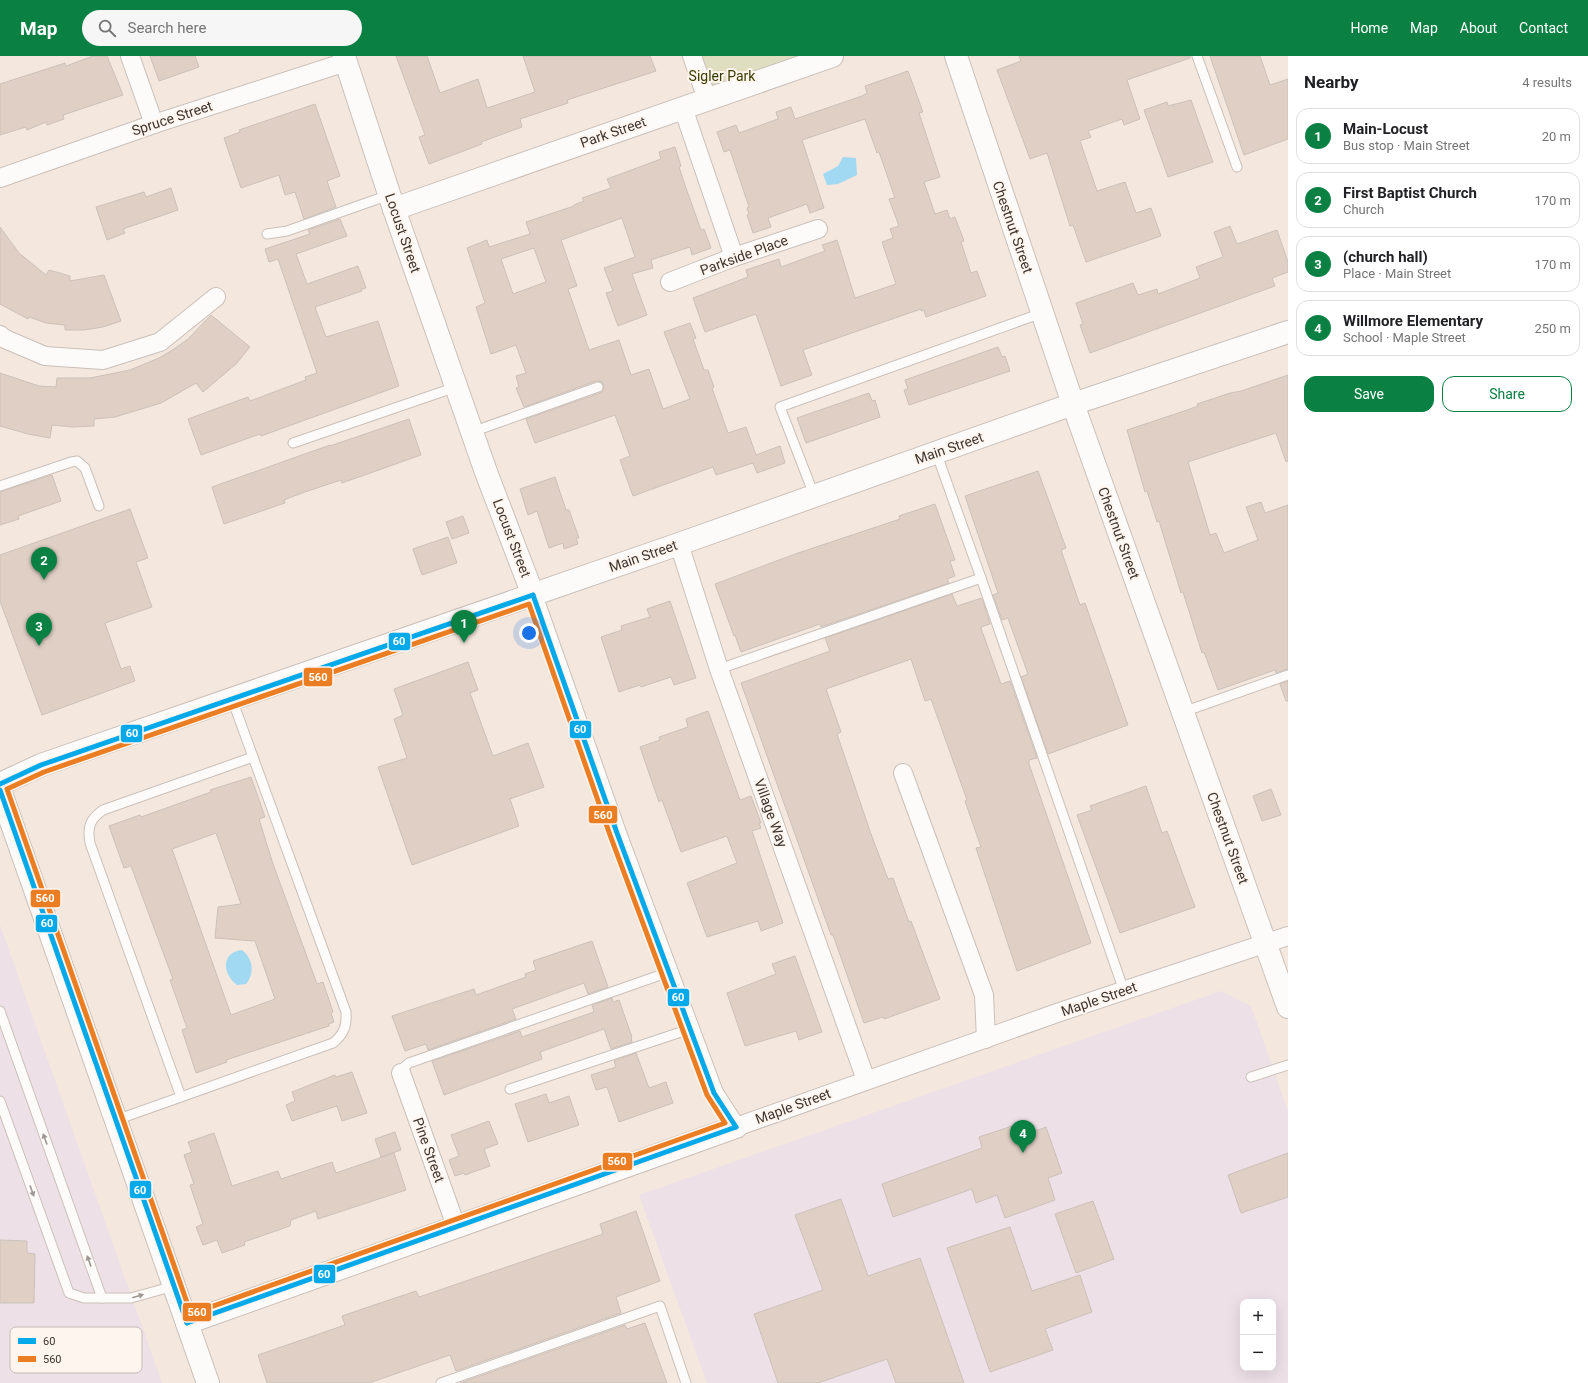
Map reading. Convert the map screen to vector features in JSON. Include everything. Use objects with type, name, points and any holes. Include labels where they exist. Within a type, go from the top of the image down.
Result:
[{"type":"street","points":[[130,56],[154,124]]},
{"type":"street","points":[[692,56],[708,99]]},
{"type":"street","name":"Park Street","points":[[392,202],[683,108],[832,56]]},
{"type":"street","name":"Chestnut Street","points":[[956,56],[1073,404],[1288,1008]]},
{"type":"street","name":"Spruce Street","points":[[0,178],[345,59]]},
{"type":"street","name":"Locust Street","points":[[345,59],[392,202],[456,387],[533,595],[617,833],[714,1093],[736,1127]]},
{"type":"street","points":[[683,108],[734,257]]},
{"type":"street","name":"Parkside Place","points":[[670,282],[734,257],[818,229]]},
{"type":"street","points":[[0,335],[45,356],[103,360],[160,342],[216,297]]},
{"type":"street","name":"Main Street","points":[[0,784],[41,765],[679,544],[1073,404],[1288,332]]},
{"type":"street","name":"Village Way","points":[[679,544],[719,669],[866,1080]]},
{"type":"street","points":[[904,773],[984,995],[986,1039]]},
{"type":"street","points":[[0,790],[208,1383]]},
{"type":"street","name":"Maple Street","points":[[187,1322],[866,1080],[1288,936]]},
{"type":"street","name":"Pine Street","points":[[402,1073],[456,1226]]},
{"type":"lane","points":[[1197,56],[1237,167]]},
{"type":"lane","points":[[267,234],[287,231],[392,202]]},
{"type":"lane","points":[[814,495],[780,407],[1042,313]]},
{"type":"lane","points":[[293,443],[456,387]]},
{"type":"lane","points":[[472,432],[598,387]]},
{"type":"lane","points":[[936,452],[1124,991]]},
{"type":"lane","points":[[0,486],[77,461],[85,468],[88,474],[99,506]]},
{"type":"lane","points":[[719,669],[981,578]]},
{"type":"lane","points":[[1183,712],[1288,676]]},
{"type":"lane","points":[[116,1120],[333,1043],[340,1038],[347,1022],[346,1012],[232,699]]},
{"type":"lane","points":[[181,1097],[90,842],[88,827],[95,815],[103,810],[253,757]]},
{"type":"lane","points":[[402,1073],[403,1068],[409,1063],[669,972]]},
{"type":"lane","points":[[0,1011],[102,1298]]},
{"type":"lane","points":[[510,1089],[690,1029]]},
{"type":"lane","points":[[1251,1077],[1288,1065]]},
{"type":"lane","points":[[0,1101],[69,1293],[78,1297],[131,1298],[174,1286]]},
{"type":"lane","points":[[441,1383],[660,1306],[686,1383]]},
{"type":"shaded area","points":[[0,925],[162,1383],[0,1383]]},
{"type":"shaded area","points":[[1221,991],[1251,1006],[1288,1111],[1288,1383],[707,1383],[639,1195]]},
{"type":"green space","name":"Sigler Park","points":[[695,56],[838,56],[710,101]]},
{"type":"water","points":[[843,157],[856,158],[857,175],[838,184],[827,185],[823,174],[838,166]]},
{"type":"water","points":[[242,950],[249,958],[252,971],[246,984],[237,985],[228,975],[226,964],[230,955]]},
{"type":"building","points":[[93,56],[107,56],[123,95],[63,115],[64,119],[47,125],[46,122],[27,130],[26,127],[0,135],[0,84],[65,63],[66,66]]},
{"type":"building","points":[[150,56],[195,56],[199,67],[159,81]]},
{"type":"building","points":[[396,56],[427,56],[440,93],[478,79],[487,108],[535,92],[523,56],[650,56],[656,71],[567,100],[568,103],[520,119],[522,127],[481,142],[482,144],[429,164],[419,137],[425,135]]},
{"type":"building","points":[[1019,56],[1190,56],[1190,58],[1127,80],[1140,119],[1124,125],[1122,119],[1088,131],[1091,137],[1080,141],[1097,191],[1125,182],[1136,213],[1151,208],[1161,236],[1086,262],[1073,225],[1070,226],[1047,153],[1030,159],[997,70],[1021,61]]},
{"type":"building","points":[[1210,56],[1260,56],[1270,85],[1288,79],[1288,139],[1244,155]]},
{"type":"building","points":[[908,71],[923,112],[919,113],[940,177],[924,182],[935,214],[947,210],[950,219],[955,217],[964,241],[961,242],[971,273],[977,271],[986,296],[926,317],[924,310],[921,311],[921,309],[803,350],[812,375],[781,386],[756,314],[705,332],[693,298],[748,277],[746,270],[779,259],[781,267],[825,251],[822,245],[837,240],[855,298],[896,284],[882,242],[893,238],[890,229],[899,226],[889,199],[895,198],[879,152],[877,153],[865,119],[802,140],[824,208],[810,213],[807,204],[768,218],[771,227],[753,233],[747,215],[749,214],[747,208],[749,207],[730,150],[724,152],[717,132],[736,125],[739,133],[778,119],[776,112],[791,107],[795,119],[862,96],[867,93],[865,86]]},
{"type":"building","points":[[1191,100],[1213,162],[1168,177],[1144,110],[1167,102],[1168,106]]},
{"type":"building","points":[[315,104],[340,176],[327,181],[336,207],[304,219],[295,192],[285,195],[279,175],[241,188],[224,138],[240,132],[239,130]]},
{"type":"building","points":[[675,147],[681,166],[679,167],[687,191],[701,230],[704,229],[711,248],[692,255],[690,247],[651,260],[653,268],[632,274],[647,315],[618,326],[606,293],[613,291],[604,268],[635,257],[622,218],[561,240],[577,286],[568,289],[589,350],[619,340],[631,375],[649,369],[663,409],[690,399],[664,332],[690,323],[696,338],[693,339],[704,370],[708,370],[714,387],[712,388],[728,433],[746,427],[756,455],[780,446],[785,463],[757,473],[753,463],[716,475],[713,467],[633,496],[620,460],[630,456],[615,415],[535,443],[526,419],[600,393],[603,391],[604,385],[602,382],[596,381],[524,407],[516,388],[519,387],[516,376],[526,373],[516,345],[491,354],[476,307],[485,303],[467,248],[487,240],[489,247],[530,234],[526,222],[574,206],[584,201],[582,198],[611,188],[607,179],[661,159],[659,152]],"holes":[[[534,248],[546,282],[513,294],[501,259]]]},
{"type":"building","points":[[171,188],[178,210],[123,229],[125,233],[107,240],[96,207],[144,192],[146,197]]},
{"type":"building","points":[[340,219],[347,236],[296,254],[307,284],[358,266],[366,288],[361,289],[362,291],[315,307],[326,337],[378,321],[399,386],[261,436],[260,434],[201,455],[188,419],[248,397],[250,401],[306,380],[305,377],[317,373],[278,259],[269,262],[265,249],[310,234],[308,230]]},
{"type":"building","points":[[1230,226],[1237,244],[1277,230],[1288,262],[1288,272],[1272,278],[1275,286],[1090,353],[1080,325],[1083,324],[1076,303],[1133,283],[1138,295],[1157,289],[1158,294],[1200,278],[1196,267],[1223,257],[1214,232]]},
{"type":"building","points":[[0,227],[19,253],[46,275],[49,270],[70,276],[70,281],[104,275],[121,321],[103,327],[84,330],[65,330],[65,325],[46,323],[29,317],[28,319],[0,304]]},
{"type":"building","points":[[211,315],[250,347],[236,364],[203,392],[196,383],[161,403],[115,417],[94,419],[94,426],[73,427],[52,425],[50,438],[28,434],[0,426],[0,373],[39,386],[56,387],[57,378],[90,378],[130,370],[159,358],[174,349],[188,339]]},
{"type":"building","points":[[998,347],[1002,357],[1005,356],[1010,371],[909,405],[904,390],[908,389],[905,380]]},
{"type":"building","points":[[1288,375],[1288,461],[1286,462],[1276,433],[1188,462],[1210,535],[1216,533],[1224,553],[1258,540],[1246,507],[1261,502],[1265,513],[1288,505],[1288,669],[1276,673],[1275,670],[1218,690],[1204,652],[1202,653],[1183,592],[1181,593],[1159,521],[1157,522],[1147,491],[1145,492],[1127,430],[1198,406],[1197,404]]},
{"type":"building","points":[[869,393],[872,401],[875,400],[880,417],[806,443],[797,418]]},
{"type":"building","points":[[409,419],[421,455],[342,483],[341,480],[302,493],[284,500],[285,503],[224,524],[212,487]]},
{"type":"building","points":[[1038,471],[1066,548],[1061,550],[1080,605],[1085,603],[1128,725],[1048,754],[1021,677],[1028,674],[1008,618],[1002,620],[993,595],[998,593],[965,496]]},
{"type":"building","points":[[52,475],[61,501],[18,516],[19,519],[0,525],[0,492]]},
{"type":"building","points":[[555,477],[566,510],[569,510],[579,538],[576,538],[578,544],[564,549],[563,543],[549,548],[537,511],[528,515],[520,489]]},
{"type":"building","points":[[935,504],[955,560],[950,561],[955,576],[947,579],[949,583],[821,627],[820,624],[741,652],[715,584],[795,554],[900,519],[899,516]]},
{"type":"building","points":[[130,509],[148,558],[136,562],[152,607],[105,623],[121,669],[130,666],[135,681],[42,715],[0,601],[0,555]]},
{"type":"building","points":[[463,516],[469,533],[452,539],[446,522]]},
{"type":"building","points":[[448,537],[457,563],[422,575],[413,549]]},
{"type":"building","points":[[952,594],[957,606],[982,598],[990,624],[981,627],[982,631],[1001,684],[1010,681],[1037,758],[1029,760],[1029,764],[1091,943],[1017,971],[976,848],[981,847],[965,801],[967,800],[931,699],[925,701],[911,659],[826,689],[841,732],[837,734],[871,834],[888,879],[893,878],[909,922],[911,921],[940,999],[884,1019],[883,1017],[864,1023],[741,683],[830,651],[825,638]]},
{"type":"building","points":[[670,601],[696,678],[674,685],[671,677],[641,687],[640,685],[619,692],[601,637],[622,630],[621,626],[650,617],[647,609]]},
{"type":"building","points":[[468,662],[478,690],[470,693],[493,756],[528,743],[544,787],[510,799],[519,826],[412,865],[378,767],[407,758],[394,719],[403,715],[394,689]]},
{"type":"building","points":[[1288,681],[1288,701],[1286,701],[1280,684]]},
{"type":"building","points":[[708,711],[740,800],[751,796],[761,823],[759,823],[761,828],[752,831],[783,923],[761,931],[758,921],[707,937],[687,883],[737,863],[727,836],[681,852],[662,800],[659,802],[640,747],[660,740],[659,737],[688,727],[686,719]]},
{"type":"building","points":[[251,777],[265,817],[259,819],[273,864],[317,984],[323,982],[333,1012],[331,1013],[334,1022],[329,1024],[329,1026],[226,1060],[227,1062],[196,1073],[182,1030],[187,1028],[170,980],[173,979],[131,866],[124,868],[109,826],[140,815],[141,817],[211,792],[210,790]],"holes":[[[216,833],[241,904],[218,907],[215,938],[255,941],[275,999],[231,1015],[172,849]]]},
{"type":"building","points":[[1146,786],[1162,833],[1167,831],[1195,907],[1120,933],[1077,815],[1092,810],[1090,806]]},
{"type":"building","points":[[1271,789],[1281,815],[1262,821],[1253,796]]},
{"type":"building","points":[[592,941],[608,987],[588,994],[584,983],[512,1009],[516,1019],[428,1050],[426,1044],[405,1051],[392,1016],[474,989],[476,995],[526,977],[525,974],[536,970],[533,961]]},
{"type":"building","points":[[795,956],[822,1032],[799,1040],[796,1031],[745,1046],[727,993],[776,974],[772,964]]},
{"type":"building","points":[[612,998],[613,1002],[619,1000],[632,1037],[632,1042],[611,1049],[604,1029],[540,1052],[542,1059],[444,1095],[432,1061],[520,1031],[522,1037],[594,1012],[592,1005]]},
{"type":"building","points":[[636,1053],[649,1088],[666,1082],[673,1103],[619,1122],[607,1087],[596,1090],[591,1075],[616,1067],[614,1061]]},
{"type":"building","points":[[352,1072],[367,1113],[342,1121],[337,1106],[292,1121],[286,1105],[295,1101],[292,1092],[335,1075],[336,1077]]},
{"type":"building","points":[[546,1094],[549,1103],[569,1096],[579,1125],[528,1142],[515,1104]]},
{"type":"building","points":[[489,1121],[498,1144],[484,1149],[490,1166],[465,1175],[464,1173],[455,1176],[449,1160],[459,1156],[451,1135]]},
{"type":"building","points":[[1021,1123],[1025,1135],[1046,1127],[1062,1173],[1048,1178],[1055,1200],[1005,1218],[997,1195],[976,1203],[972,1189],[893,1217],[882,1184],[982,1148],[979,1137]]},
{"type":"building","points":[[395,1132],[401,1150],[381,1157],[375,1139]]},
{"type":"building","points":[[214,1133],[232,1186],[278,1171],[281,1179],[332,1162],[336,1173],[394,1153],[406,1190],[318,1219],[316,1211],[291,1220],[290,1226],[244,1242],[245,1245],[222,1253],[217,1240],[203,1245],[196,1227],[203,1224],[190,1185],[194,1184],[184,1155],[192,1152],[188,1142]]},
{"type":"building","points":[[1288,1153],[1288,1197],[1241,1213],[1228,1175]]},
{"type":"building","points":[[841,1199],[868,1276],[920,1258],[964,1383],[896,1383],[887,1359],[818,1383],[778,1383],[754,1314],[823,1290],[795,1215]]},
{"type":"building","points":[[1093,1201],[1114,1259],[1076,1273],[1055,1214]]},
{"type":"building","points":[[636,1211],[660,1281],[616,1297],[621,1313],[456,1371],[450,1355],[369,1383],[267,1383],[258,1355],[345,1325],[342,1316],[416,1291],[419,1297],[603,1234],[600,1224]]},
{"type":"building","points":[[1010,1227],[1032,1291],[1080,1275],[1092,1312],[1045,1329],[1053,1350],[990,1372],[947,1248]]},
{"type":"building","points":[[0,1240],[27,1241],[27,1253],[35,1254],[34,1303],[0,1303]]},
{"type":"building","points":[[645,1323],[667,1383],[460,1383],[625,1325],[627,1329]]},
{"type":"transit line","name":"60","points":[[533,595],[617,833],[714,1093],[736,1127]]},
{"type":"transit line","name":"60","points":[[0,784],[41,765],[533,595]]},
{"type":"transit line","name":"560","points":[[529,604],[610,835],[707,1095],[725,1123],[191,1314],[7,789],[44,772],[529,604]]},
{"type":"transit line","name":"60","points":[[0,790],[187,1323]]},
{"type":"transit line","name":"60","points":[[187,1323],[736,1127]]},
{"type":"place","name":"First Baptist Church","points":[[44,580]]},
{"type":"place","name":"Main-Locust","points":[[464,643]]},
{"type":"place","name":"(church hall)","points":[[39,646]]},
{"type":"place","name":"Willmore Elementary","points":[[1023,1153]]}]
